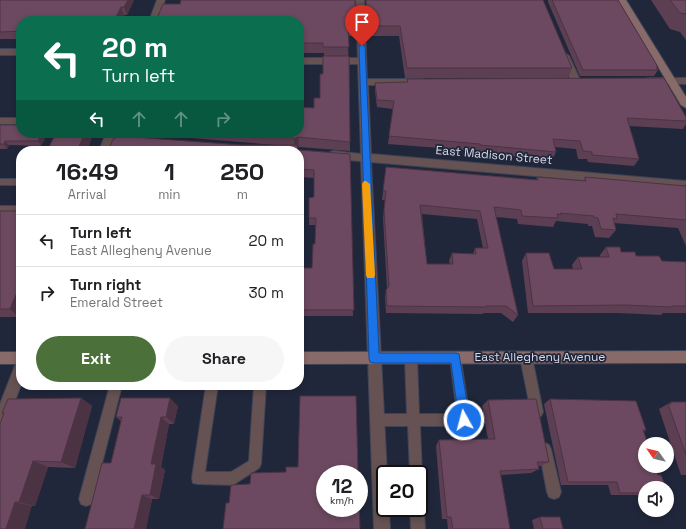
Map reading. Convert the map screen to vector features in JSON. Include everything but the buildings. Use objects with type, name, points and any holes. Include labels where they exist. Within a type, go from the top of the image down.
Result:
[{"type":"main road","points":[[622,0],[673,81],[686,105]]},
{"type":"main road","name":"East Allegheny Avenue","points":[[304,358],[686,357]]},
{"type":"main road","points":[[0,358],[16,358]]},
{"type":"street","points":[[155,16],[161,0]]},
{"type":"street","points":[[360,0],[364,82],[365,157],[380,465]]},
{"type":"street","points":[[561,48],[576,82]]},
{"type":"street","points":[[0,52],[16,52]]},
{"type":"street","points":[[304,61],[362,61]]},
{"type":"street","points":[[638,81],[686,81]]},
{"type":"street","points":[[364,82],[435,82]]},
{"type":"street","points":[[0,121],[16,121]]},
{"type":"street","points":[[134,138],[142,139]]},
{"type":"street","name":"East Madison Street","points":[[323,154],[686,185]]},
{"type":"street","points":[[0,210],[16,210]]},
{"type":"street","points":[[0,422],[16,381]]},
{"type":"street","points":[[382,517],[382,529]]},
{"type":"lane","points":[[0,182],[16,182]]},
{"type":"lane","points":[[526,357],[539,423]]},
{"type":"lane","points":[[411,358],[416,465]]},
{"type":"lane","points":[[377,420],[464,420],[456,358]]},
{"type":"lane","points":[[86,499],[115,390]]},
{"type":"lane","points":[[211,390],[198,478],[232,479],[255,464],[260,390]]},
{"type":"lane","points":[[543,439],[554,492]]},
{"type":"lane","points":[[417,517],[418,529]]},
{"type":"slow traffic","points":[[366,184],[371,275]]},
{"type":"route","points":[[362,46],[365,157],[374,358],[456,358],[464,420]]}]
